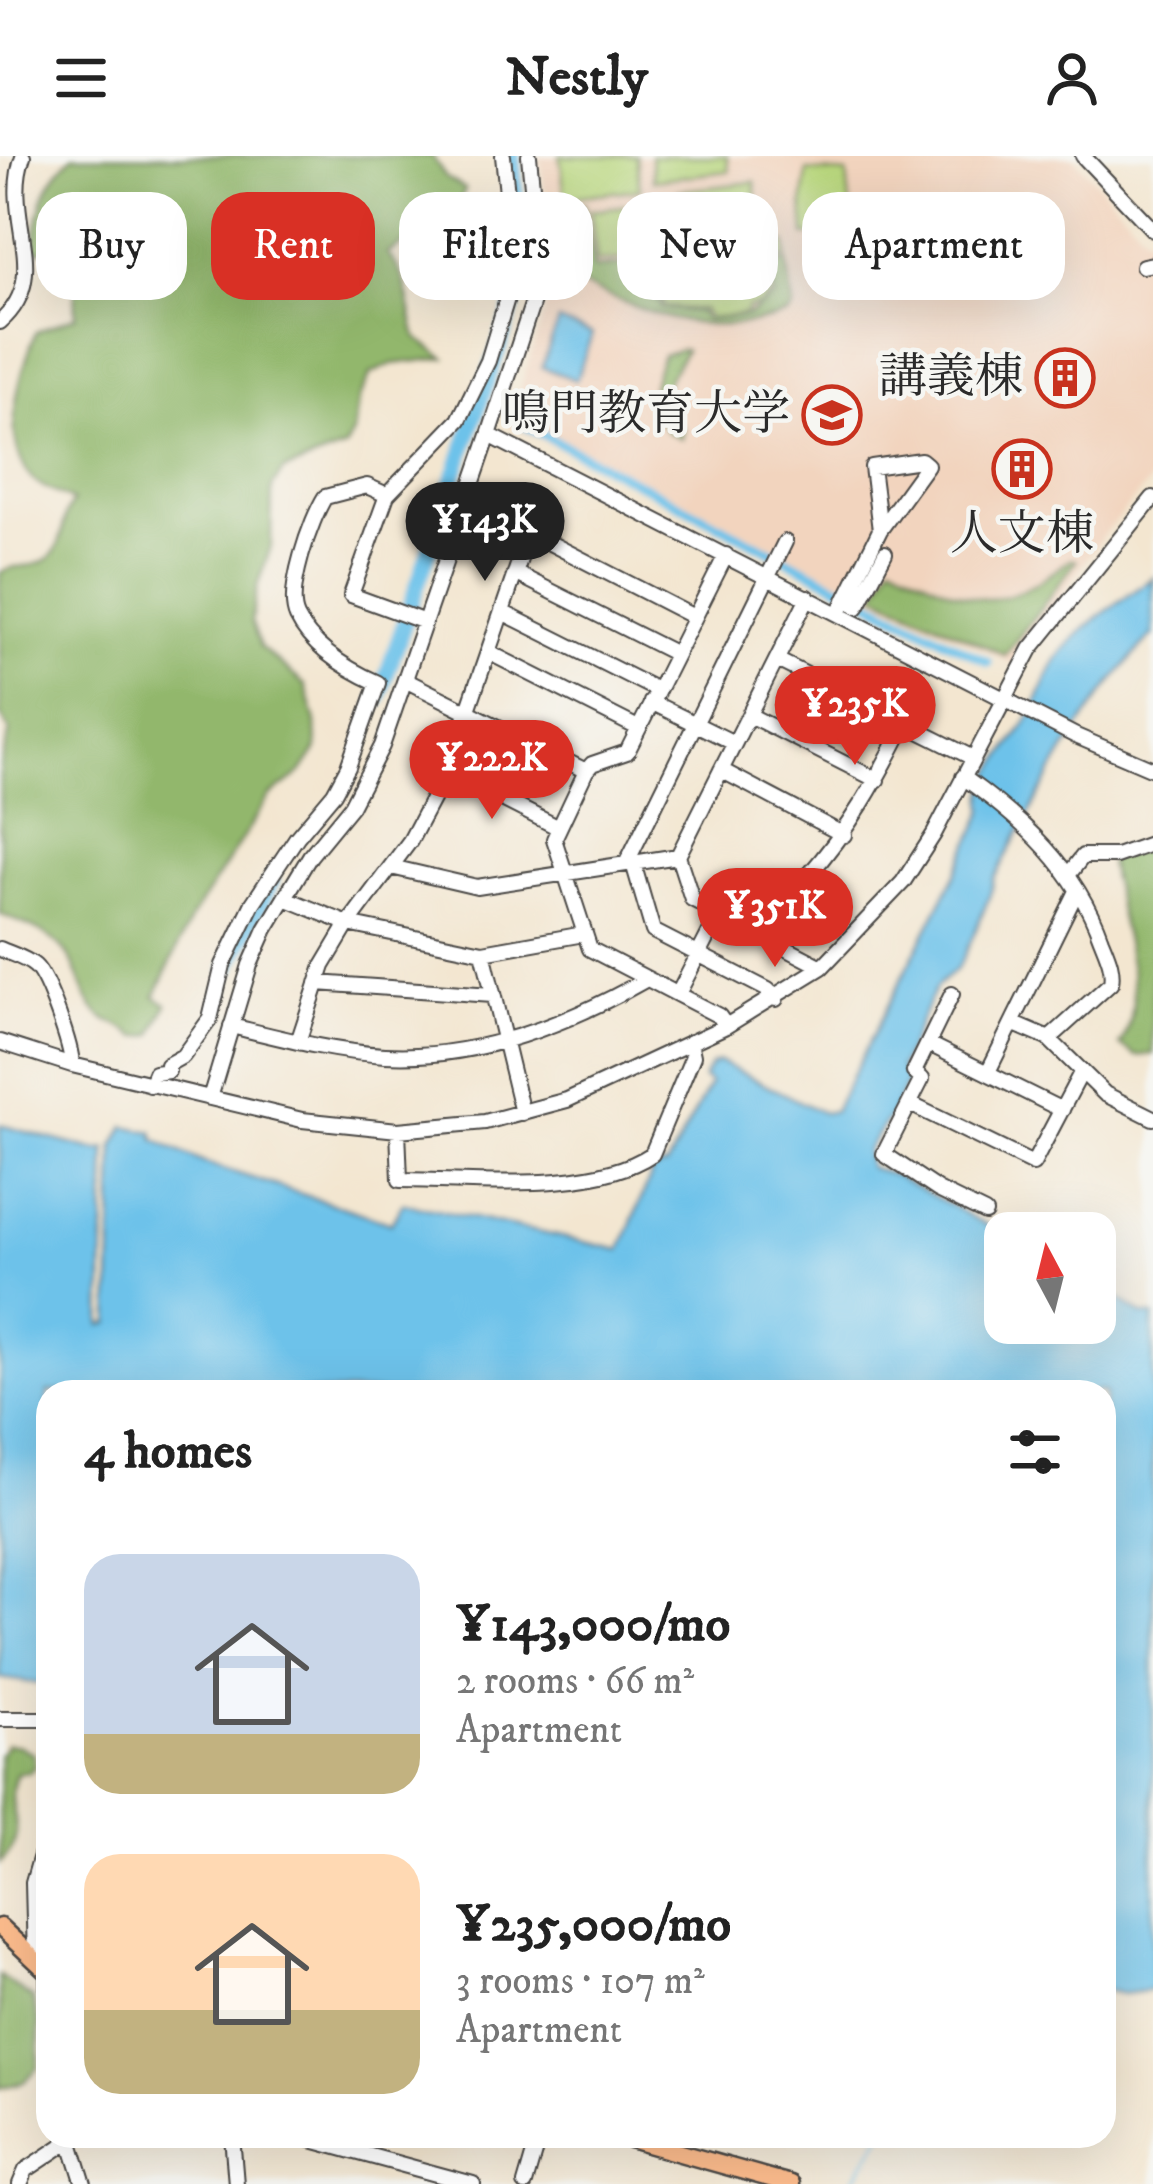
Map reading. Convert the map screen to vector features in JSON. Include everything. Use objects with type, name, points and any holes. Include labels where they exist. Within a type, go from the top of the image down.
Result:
[{"type":"main road","points":[[0,1927],[36,1961]]},
{"type":"main road","points":[[663,2148],[791,2184]]},
{"type":"street","points":[[0,322],[15,309],[27,283],[18,218],[17,174],[23,156]]},
{"type":"street","points":[[412,618],[352,595],[387,495],[459,420],[488,362],[512,282],[514,258],[503,156]]},
{"type":"street","points":[[210,1098],[250,965],[310,856],[368,779],[405,680],[412,618],[466,500],[489,435],[541,277],[529,156]]},
{"type":"street","points":[[1083,156],[1153,230]]},
{"type":"street","points":[[489,435],[726,555],[770,571],[808,597],[851,598],[1029,712],[1153,770]]},
{"type":"street","points":[[851,598],[880,530],[927,466],[921,460],[872,467],[880,530]]},
{"type":"street","points":[[152,1085],[155,1073],[168,1071],[167,1065],[183,1056],[210,1018],[223,965],[253,903],[348,767],[378,683],[351,671],[309,633],[297,618],[296,593],[303,550],[325,497],[367,486],[387,495]]},
{"type":"street","points":[[0,1042],[72,1065],[334,1126],[398,1130],[446,1128],[567,1100],[726,1026],[822,967],[903,882],[934,835],[1004,697],[1064,604],[1153,498]]},
{"type":"street","points":[[466,500],[694,617]]},
{"type":"street","points":[[298,1042],[317,983],[349,924],[410,841],[447,771],[529,532]]},
{"type":"street","points":[[776,999],[768,990],[653,931],[629,863],[784,545]]},
{"type":"street","points":[[851,598],[885,553]]},
{"type":"street","points":[[726,555],[627,752],[592,764],[586,771],[554,839],[590,949],[719,1016],[726,1026]]},
{"type":"street","points":[[515,572],[676,654]]},
{"type":"street","points":[[808,597],[678,856],[692,899],[822,967]]},
{"type":"street","points":[[502,612],[654,696],[693,724],[734,743]]},
{"type":"street","points":[[488,652],[638,728]]},
{"type":"street","points":[[777,660],[973,758]]},
{"type":"street","points":[[405,680],[586,771]]},
{"type":"street","points":[[749,715],[877,780]]},
{"type":"street","points":[[752,929],[844,835],[905,724]]},
{"type":"street","points":[[721,770],[844,835]]},
{"type":"street","points":[[447,771],[559,828]]},
{"type":"street","points":[[963,776],[1024,826],[1069,874],[1095,920],[1114,978],[1049,1039]]},
{"type":"street","points":[[1069,874],[1084,856],[1116,856],[1153,843]]},
{"type":"street","points":[[391,867],[477,887],[678,856]]},
{"type":"street","points":[[988,1072],[1078,892]]},
{"type":"street","points":[[285,898],[349,924],[482,952],[584,934]]},
{"type":"street","points":[[678,994],[718,914]]},
{"type":"street","points":[[0,949],[32,963],[41,974],[72,1049],[72,1065]]},
{"type":"street","points":[[482,952],[522,1114]]},
{"type":"street","points":[[231,1026],[298,1042],[384,1054],[425,1054],[503,1041],[573,1015],[646,979]]},
{"type":"street","points":[[317,983],[492,995]]},
{"type":"street","points":[[952,994],[914,1072],[922,1079],[885,1156],[984,1213]]},
{"type":"street","points":[[1012,1024],[1049,1039],[1105,1094],[1153,1118]]},
{"type":"street","points":[[398,1130],[400,1180],[556,1180],[620,1169],[652,1154],[693,1056],[690,1042]]},
{"type":"street","points":[[929,1044],[1062,1109]]},
{"type":"street","points":[[910,1104],[1034,1164],[1082,1071]]},
{"type":"street","points":[[0,1719],[36,1720]]},
{"type":"street","points":[[36,1873],[36,1908]]},
{"type":"street","points":[[20,2184],[26,2170],[57,2148]]},
{"type":"street","points":[[75,2148],[84,2184]]},
{"type":"street","points":[[233,2148],[236,2184]]},
{"type":"street","points":[[341,2148],[473,2184]]},
{"type":"street","points":[[525,2184],[536,2148]]},
{"type":"shaded area","name":"鳴門教育大学","points":[[540,156],[1072,156],[1153,244],[1153,478],[1107,530],[1012,663],[509,425],[548,300],[593,300],[593,192],[544,192]]},
{"type":"green space","points":[[73,156],[432,156],[446,178],[465,189],[399,192],[399,246],[387,254],[399,272],[399,300],[408,300],[417,338],[445,358],[392,364],[371,374],[358,400],[354,432],[345,448],[283,471],[272,487],[271,547],[251,621],[260,647],[305,685],[316,722],[317,749],[301,773],[269,797],[191,918],[155,997],[167,1004],[153,1035],[137,1037],[95,1011],[71,960],[57,943],[0,914],[0,767],[10,731],[0,715],[0,573],[41,563],[53,554],[73,501],[32,479],[22,463],[14,427],[23,369],[36,332],[76,316],[75,300],[187,300],[187,192],[46,192]]},
{"type":"green space","points":[[560,156],[636,156],[640,189],[593,195],[564,192]]},
{"type":"green space","points":[[651,156],[727,156],[729,171],[653,180]]},
{"type":"green space","points":[[807,171],[847,174],[849,192],[804,192]]},
{"type":"green space","points":[[755,182],[756,192],[678,192]]},
{"type":"green space","points":[[617,207],[617,260],[597,262],[593,210]]},
{"type":"green space","points":[[778,243],[786,243],[787,256],[778,259]]},
{"type":"green space","points":[[787,260],[793,308],[788,314],[758,322],[729,325],[677,320],[619,300],[656,300],[660,308],[700,312],[705,320],[747,316],[778,300],[778,264]]},
{"type":"green space","points":[[593,261],[594,268],[617,266],[617,299],[593,289]]},
{"type":"green space","points":[[662,300],[766,300],[745,314],[709,319],[703,310],[664,307]]},
{"type":"green space","points":[[685,350],[668,379],[664,397],[672,417],[683,428],[681,438],[667,432],[660,422],[652,395],[663,355]]},
{"type":"green space","points":[[1071,559],[1076,561],[1005,655],[876,594],[892,562],[944,588],[983,599],[1022,591]]},
{"type":"green space","points":[[1153,848],[1153,1054],[1137,1056],[1120,1045],[1133,1003],[1132,979],[1109,858]]},
{"type":"green space","points":[[7,1744],[34,1755],[35,1766],[17,1773],[12,1797],[15,1840],[0,1863],[0,1755]]},
{"type":"green space","points":[[0,1976],[33,1999],[36,2070],[24,2082],[0,2088]]},
{"type":"water","points":[[558,321],[592,334],[576,380],[542,367]]},
{"type":"water","points":[[1153,578],[1153,635],[1084,721],[1046,784],[994,880],[961,962],[938,985],[926,1007],[900,1067],[907,1081],[866,1151],[869,1167],[896,1176],[984,1224],[984,1344],[1116,1344],[1116,1297],[1143,1315],[1153,1316],[1153,1990],[1116,1993],[1116,1380],[36,1380],[36,1683],[0,1678],[0,1125],[97,1151],[106,1149],[102,1325],[110,1323],[114,1147],[125,1126],[153,1132],[155,1140],[202,1162],[391,1223],[403,1203],[621,1250],[653,1170],[667,1165],[710,1084],[703,1078],[711,1065],[719,1062],[823,1113],[834,1111],[956,873],[985,809],[993,773],[1030,717],[1067,646]]},
{"type":"waterway","points":[[378,700],[523,277],[512,156]]},
{"type":"waterway","points":[[520,423],[988,662]]},
{"type":"waterway","points":[[228,969],[272,881]]},
{"type":"waterway","points":[[851,2184],[874,2148]]},
{"type":"place","name":"講義棟","points":[[1065,378]]},
{"type":"place","name":"鳴門教育大学","points":[[832,415]]},
{"type":"place","name":"人文棟","points":[[1022,469]]}]
